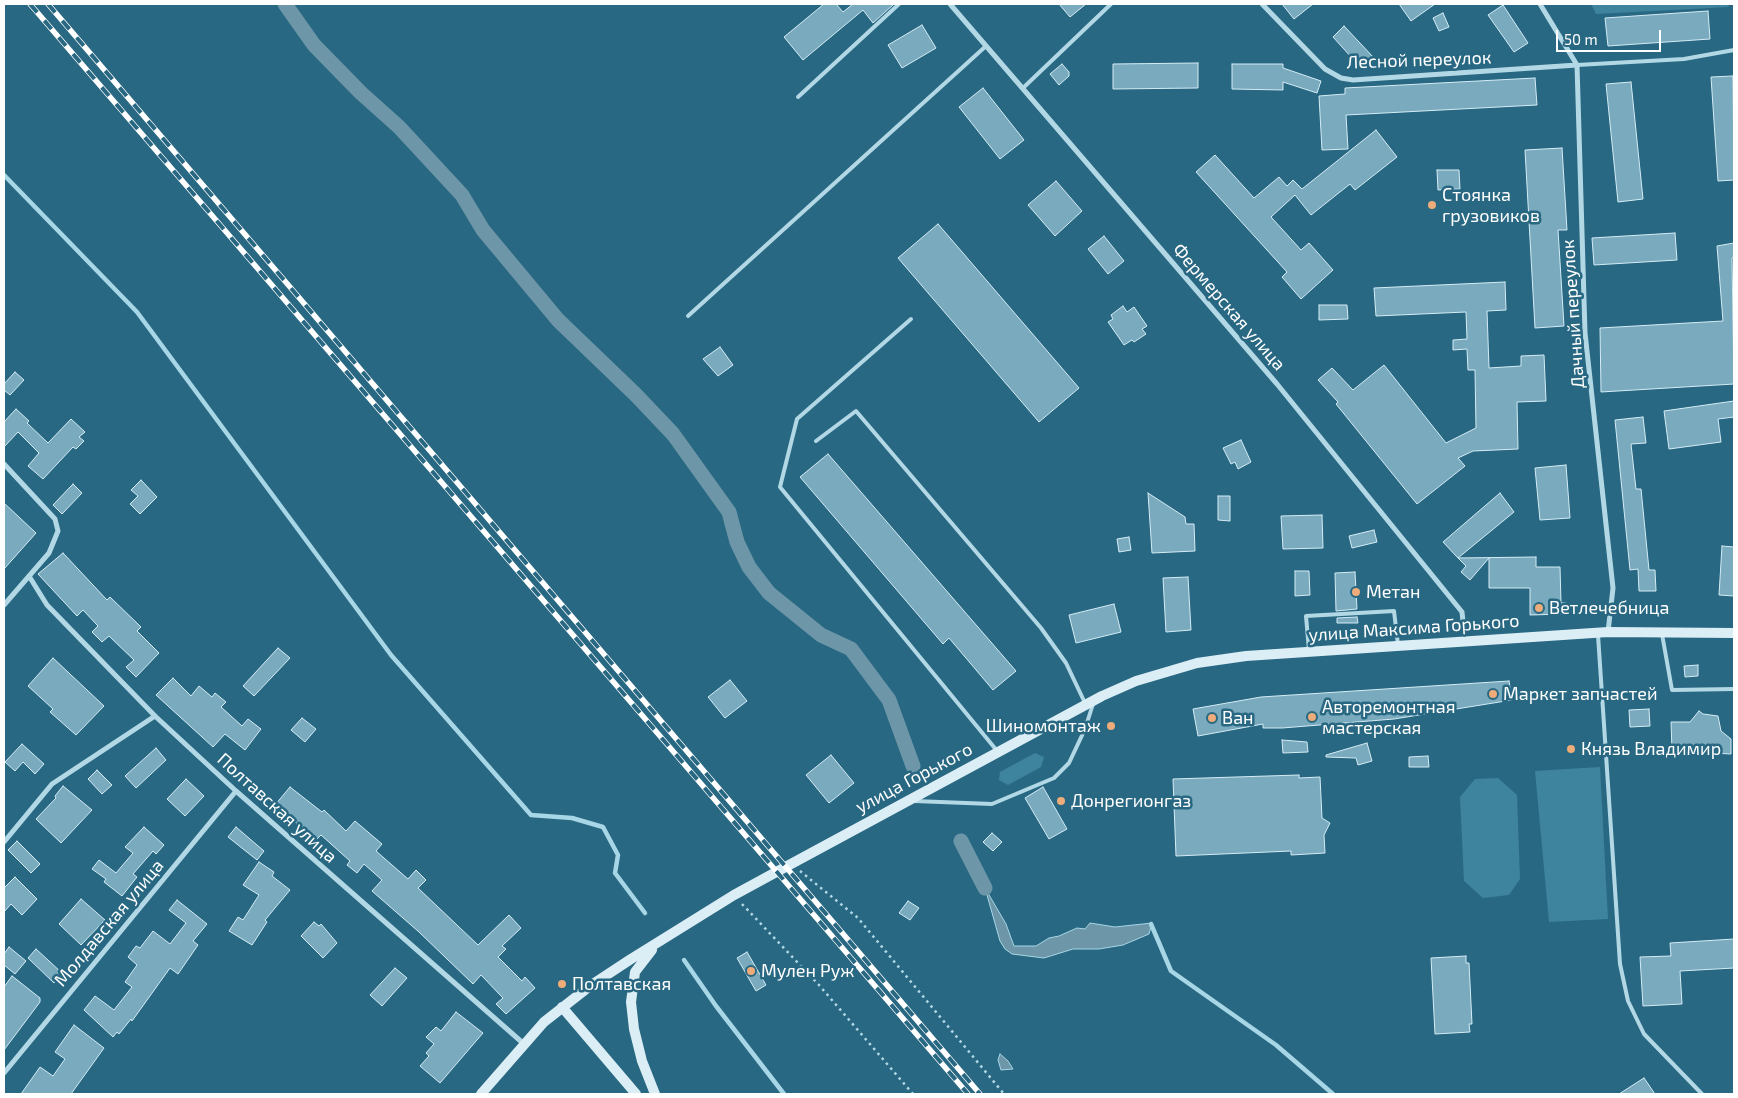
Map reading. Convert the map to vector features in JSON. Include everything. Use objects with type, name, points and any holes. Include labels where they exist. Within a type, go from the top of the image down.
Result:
[{"type":"main road","name":"улица Максима Горького","points":[[1246,656],[1603,632],[1734,633]]},
{"type":"main road","name":"улица Горького","points":[[665,938],[734,895],[790,864],[907,800],[1136,680],[1197,663],[1246,656]]},
{"type":"main road","points":[[481,1094],[524,1044],[562,1006],[665,938]]},
{"type":"main road","points":[[655,1094],[642,1061],[634,1029],[632,985],[635,972],[645,956],[665,938]]},
{"type":"main road","points":[[562,1006],[636,1094]]},
{"type":"street","name":"Фермерская улица","points":[[950,4],[1277,384],[1462,612],[1465,641]]},
{"type":"street","name":"Лесной переулок","points":[[1262,4],[1325,69],[1341,78],[1353,80],[1577,65]]},
{"type":"street","name":"Дачный переулок","points":[[1540,4],[1577,65],[1585,333],[1613,588],[1603,632]]},
{"type":"street","points":[[4,464],[55,519],[58,531],[49,553],[4,605]]},
{"type":"street","name":"Полтавская улица","points":[[29,576],[47,605],[155,716],[236,791],[524,1044]]},
{"type":"street","points":[[4,842],[52,784],[155,716]]},
{"type":"street","name":"Молдавская улица","points":[[4,1073],[236,791]]},
{"type":"lane","points":[[798,97],[899,4]]},
{"type":"lane","points":[[1023,88],[1111,4]]},
{"type":"lane","points":[[688,316],[986,46]]},
{"type":"lane","points":[[1577,65],[1684,59],[1734,50]]},
{"type":"lane","points":[[911,320],[797,419],[780,487],[998,752]]},
{"type":"lane","points":[[816,441],[856,411],[1041,628],[1066,663],[1090,703],[1077,747],[1068,763],[1054,778],[992,804],[907,800]]},
{"type":"lane","points":[[1309,651],[1306,616],[1394,611],[1398,645]]},
{"type":"lane","points":[[1662,631],[1672,690],[1734,690]]},
{"type":"lane","points":[[1603,632],[1620,964],[1628,1001],[1644,1034],[1702,1094]]},
{"type":"path","points":[[790,864],[858,918],[1004,1094]]},
{"type":"path","points":[[734,895],[819,985],[913,1094]]},
{"type":"shaded area","points":[[1591,4],[1728,4],[1729,7],[1596,14]]},
{"type":"shaded area","points":[[1035,753],[1044,757],[1041,767],[1008,785],[999,780],[1000,772]]},
{"type":"shaded area","points":[[1600,767],[1608,919],[1549,922],[1535,771]]},
{"type":"shaded area","points":[[1498,778],[1517,795],[1520,879],[1509,895],[1483,898],[1464,881],[1460,797],[1475,779]]},
{"type":"shaded area","points":[[985,888],[1006,924],[1014,946],[1036,946],[1049,938],[1077,928],[1085,929],[1090,923],[1115,927],[1152,923],[1149,934],[1123,945],[1099,949],[1073,949],[1044,958],[1012,954],[1005,949],[1000,941]]},
{"type":"shaded area","points":[[1000,1054],[1013,1069],[1001,1070],[998,1060]]},
{"type":"building","points":[[824,4],[836,4],[843,12],[853,4],[894,4],[873,23],[863,10],[803,60],[784,37]]},
{"type":"building","points":[[1059,4],[1086,4],[1070,17]]},
{"type":"building","points":[[1282,4],[1313,4],[1294,19]]},
{"type":"building","points":[[1399,4],[1435,4],[1411,21]]},
{"type":"building","points":[[1503,5],[1528,43],[1514,52],[1488,15]]},
{"type":"building","points":[[1708,11],[1710,39],[1608,46],[1605,18]]},
{"type":"building","points":[[1443,13],[1449,27],[1439,31],[1433,18]]},
{"type":"building","points":[[922,25],[936,48],[902,68],[888,45]]},
{"type":"building","points":[[1344,26],[1374,58],[1362,69],[1333,37]]},
{"type":"building","points":[[1198,63],[1198,88],[1113,89],[1113,64]]},
{"type":"building","points":[[1062,64],[1069,72],[1069,76],[1059,85],[1050,74]]},
{"type":"building","points":[[1232,64],[1283,64],[1283,68],[1321,81],[1317,93],[1283,82],[1283,90],[1232,89]]},
{"type":"building","points":[[1733,76],[1734,180],[1718,181],[1711,77]]},
{"type":"building","points":[[1535,78],[1537,105],[1346,115],[1348,149],[1322,150],[1319,96],[1345,94],[1345,88]]},
{"type":"building","points":[[1631,82],[1643,199],[1618,202],[1606,84]]},
{"type":"building","points":[[983,88],[1024,140],[1000,159],[959,107]]},
{"type":"building","points":[[1376,130],[1397,157],[1355,190],[1350,184],[1311,215],[1295,195],[1271,217],[1301,250],[1309,243],[1333,270],[1301,299],[1282,277],[1287,272],[1196,172],[1215,155],[1254,198],[1279,177],[1287,186],[1293,180],[1302,189]]},
{"type":"building","points":[[1562,148],[1567,230],[1558,230],[1564,326],[1535,328],[1525,150]]},
{"type":"building","points":[[1437,170],[1459,170],[1460,189],[1438,190]]},
{"type":"building","points":[[1056,181],[1082,211],[1055,236],[1028,205]]},
{"type":"building","points":[[938,224],[1079,388],[1039,422],[898,258]]},
{"type":"building","points":[[1675,233],[1677,260],[1594,265],[1592,238]]},
{"type":"building","points":[[1104,236],[1124,261],[1108,274],[1088,249]]},
{"type":"building","points":[[1734,243],[1734,257],[1732,258],[1734,384],[1601,392],[1600,328],[1723,321],[1717,246]]},
{"type":"building","points":[[1505,282],[1506,310],[1487,311],[1489,368],[1521,366],[1521,356],[1544,355],[1546,401],[1517,402],[1518,449],[1473,451],[1458,458],[1465,466],[1417,504],[1336,404],[1338,402],[1318,380],[1332,368],[1353,390],[1384,365],[1446,443],[1476,428],[1475,370],[1468,370],[1467,349],[1453,350],[1453,340],[1467,339],[1466,312],[1376,316],[1374,288]]},
{"type":"building","points":[[1319,305],[1347,305],[1348,319],[1319,320]]},
{"type":"building","points":[[1123,306],[1127,312],[1134,307],[1147,326],[1142,329],[1146,334],[1134,342],[1132,340],[1124,345],[1108,322],[1113,319],[1111,315]]},
{"type":"building","points":[[720,347],[733,365],[718,376],[703,359]]},
{"type":"building","points":[[15,372],[24,380],[10,395],[4,390],[4,384]]},
{"type":"building","points":[[1734,401],[1734,417],[1718,419],[1721,442],[1669,449],[1664,411]]},
{"type":"building","points":[[16,409],[29,421],[27,423],[48,443],[71,419],[85,432],[79,437],[84,441],[76,449],[73,447],[43,479],[28,466],[39,453],[18,432],[4,447],[4,422]]},
{"type":"building","points":[[1643,417],[1646,443],[1631,444],[1636,489],[1641,489],[1649,570],[1655,570],[1656,591],[1639,591],[1638,569],[1630,570],[1615,420]]},
{"type":"building","points":[[1241,440],[1251,462],[1238,469],[1235,462],[1231,464],[1223,448]]},
{"type":"building","points":[[828,454],[1016,671],[993,690],[949,638],[943,644],[800,477]]},
{"type":"building","points":[[1566,465],[1570,518],[1540,520],[1535,468]]},
{"type":"building","points":[[141,480],[157,497],[140,514],[130,504],[138,496],[131,490]]},
{"type":"building","points":[[73,484],[82,493],[62,514],[53,505]]},
{"type":"building","points":[[1148,493],[1185,517],[1186,524],[1194,524],[1195,551],[1152,553]]},
{"type":"building","points":[[1500,493],[1514,512],[1458,558],[1443,542]]},
{"type":"building","points":[[1218,496],[1230,496],[1230,521],[1218,520]]},
{"type":"building","points":[[4,503],[36,533],[4,569]]},
{"type":"building","points":[[1322,515],[1323,548],[1283,549],[1281,516]]},
{"type":"building","points":[[1374,530],[1377,542],[1352,548],[1349,536]]},
{"type":"building","points":[[1129,537],[1131,550],[1119,552],[1117,539]]},
{"type":"building","points":[[1722,546],[1734,547],[1734,596],[1719,595]]},
{"type":"building","points":[[63,553],[107,600],[110,597],[141,627],[137,631],[159,653],[136,677],[126,667],[134,660],[109,636],[102,642],[92,632],[98,626],[83,610],[77,616],[38,574]]},
{"type":"building","points":[[1536,557],[1536,567],[1560,567],[1561,603],[1566,603],[1566,614],[1530,615],[1530,588],[1489,588],[1489,558],[1470,580],[1461,572],[1466,566],[1458,558]]},
{"type":"building","points":[[1295,571],[1309,571],[1310,595],[1295,596]]},
{"type":"building","points":[[1355,572],[1357,609],[1336,611],[1335,573]]},
{"type":"building","points":[[1188,577],[1191,630],[1166,632],[1163,578]]},
{"type":"building","points":[[1114,604],[1121,632],[1076,643],[1069,615]]},
{"type":"building","points":[[1357,617],[1358,623],[1337,623],[1337,618]]},
{"type":"building","points":[[278,648],[290,658],[254,696],[243,686]]},
{"type":"building","points":[[53,658],[104,706],[76,735],[50,712],[53,709],[28,686]]},
{"type":"building","points":[[1698,665],[1698,676],[1685,677],[1684,666]]},
{"type":"building","points":[[173,678],[191,696],[199,686],[212,697],[215,693],[226,702],[221,707],[242,726],[248,719],[261,729],[245,750],[225,734],[213,747],[156,695]]},
{"type":"building","points":[[730,680],[747,701],[725,718],[708,697]]},
{"type":"building","points":[[1509,681],[1512,700],[1394,719],[1282,728],[1263,728],[1263,724],[1198,736],[1193,709],[1261,697]]},
{"type":"building","points":[[1649,709],[1650,726],[1630,727],[1629,710]]},
{"type":"building","points":[[1699,711],[1703,714],[1718,716],[1721,731],[1731,739],[1731,754],[1672,751],[1671,722],[1690,722]]},
{"type":"building","points":[[302,718],[316,729],[305,742],[291,730]]},
{"type":"building","points":[[1282,740],[1307,742],[1308,752],[1283,753]]},
{"type":"building","points":[[1367,743],[1372,761],[1358,765],[1356,758],[1326,757],[1326,755]]},
{"type":"building","points":[[22,744],[44,764],[35,774],[23,762],[15,771],[5,762]]},
{"type":"building","points":[[156,748],[166,760],[136,788],[125,776]]},
{"type":"building","points":[[831,755],[854,783],[829,803],[806,775]]},
{"type":"building","points":[[1428,756],[1429,767],[1409,767],[1409,757]]},
{"type":"building","points":[[97,770],[112,785],[102,794],[88,779]]},
{"type":"building","points":[[1299,775],[1299,778],[1320,777],[1322,818],[1330,823],[1324,835],[1325,853],[1291,855],[1291,851],[1176,856],[1173,779]]},
{"type":"building","points":[[186,779],[204,796],[185,816],[167,799]]},
{"type":"building","points":[[63,786],[92,810],[61,843],[36,819],[56,798],[55,796]]},
{"type":"building","points":[[290,787],[322,812],[324,810],[346,831],[355,821],[382,844],[376,851],[408,879],[416,870],[426,880],[418,888],[478,945],[509,915],[521,928],[502,946],[506,949],[498,957],[522,981],[525,977],[535,988],[506,1014],[496,1004],[503,998],[481,975],[473,984],[419,932],[372,891],[382,880],[364,864],[357,873],[347,865],[350,861],[321,835],[316,840],[275,805]]},
{"type":"building","points":[[1043,787],[1067,829],[1049,839],[1025,798]]},
{"type":"building","points":[[144,827],[164,845],[156,854],[153,851],[133,874],[137,877],[122,896],[104,882],[106,879],[92,869],[99,860],[116,873],[133,853],[125,847]]},
{"type":"building","points":[[236,827],[264,851],[257,860],[228,837]]},
{"type":"building","points":[[992,833],[1002,842],[993,851],[983,842]]},
{"type":"building","points":[[17,841],[40,864],[31,873],[8,850]]},
{"type":"building","points":[[259,862],[274,872],[272,876],[290,890],[265,920],[267,922],[252,945],[229,931],[238,917],[243,920],[259,895],[243,885]]},
{"type":"building","points":[[15,877],[37,899],[22,915],[11,904],[4,912],[4,888]]},
{"type":"building","points":[[81,899],[105,920],[81,945],[59,924]]},
{"type":"building","points":[[177,900],[207,924],[193,941],[198,945],[178,974],[170,968],[132,1021],[131,1019],[119,1034],[117,1032],[113,1037],[84,1010],[95,996],[114,1010],[132,987],[125,982],[137,965],[128,957],[136,946],[140,948],[153,931],[170,944],[186,923],[169,910]]},
{"type":"building","points":[[908,901],[919,908],[910,920],[899,913]]},
{"type":"building","points":[[314,922],[319,926],[321,924],[337,943],[323,958],[301,936]]},
{"type":"building","points":[[1734,939],[1734,968],[1680,971],[1682,1004],[1643,1006],[1640,957],[1671,956],[1670,943]]},
{"type":"building","points":[[9,947],[26,961],[15,974],[4,965],[4,954]]},
{"type":"building","points":[[36,949],[62,973],[54,983],[28,958]]},
{"type":"building","name":"Мулен Руж","points":[[747,952],[766,985],[756,991],[737,958]]},
{"type":"building","points":[[1466,956],[1466,963],[1469,963],[1472,1024],[1469,1024],[1470,1032],[1435,1034],[1431,958]]},
{"type":"building","points":[[395,968],[407,978],[382,1006],[370,995]]},
{"type":"building","points":[[12,976],[40,998],[40,1002],[4,1050],[4,987]]},
{"type":"building","points":[[456,1012],[483,1033],[440,1083],[420,1066],[429,1056],[426,1053],[434,1044],[426,1037],[436,1027],[441,1031]]},
{"type":"building","points":[[74,1025],[104,1048],[71,1094],[21,1094],[40,1067],[53,1076],[65,1059],[55,1052]]},
{"type":"building","points":[[1644,1078],[1655,1094],[1619,1094]]},
{"type":"waterway","points":[[285,4],[314,45],[361,93],[399,127],[462,195],[483,230],[558,320],[636,395],[673,434],[729,512],[737,542],[749,567],[769,593],[821,635],[851,649],[889,700],[913,766]]},
{"type":"waterway","points":[[4,175],[137,312],[391,655],[531,815],[572,818],[603,827],[618,855],[615,873],[645,913]]},
{"type":"waterway","points":[[961,841],[985,888]]},
{"type":"waterway","points":[[1151,924],[1171,971],[1276,1045],[1333,1094]]},
{"type":"waterway","points":[[684,960],[716,1006],[784,1094]]},
{"type":"railway","points":[[30,4],[968,1094]]},
{"type":"railway","points":[[48,4],[980,1094]]},
{"type":"place","name":"Стоянка грузовиков","points":[[1432,205]]},
{"type":"place","name":"Метан","points":[[1356,592]]},
{"type":"place","name":"Ветлечебница","points":[[1539,608]]},
{"type":"place","name":"Маркет запчастей","points":[[1493,694]]},
{"type":"place","name":"Авторемонтная мастерская","points":[[1312,717]]},
{"type":"place","name":"Ван","points":[[1212,718]]},
{"type":"place","name":"Шиномонтаж","points":[[1111,726]]},
{"type":"place","name":"Князь Владимир","points":[[1571,749]]},
{"type":"place","name":"Донрегионгаз","points":[[1061,801]]},
{"type":"place","name":"Мулен Руж","points":[[751,971]]},
{"type":"place","name":"Полтавская","points":[[562,984]]}]
